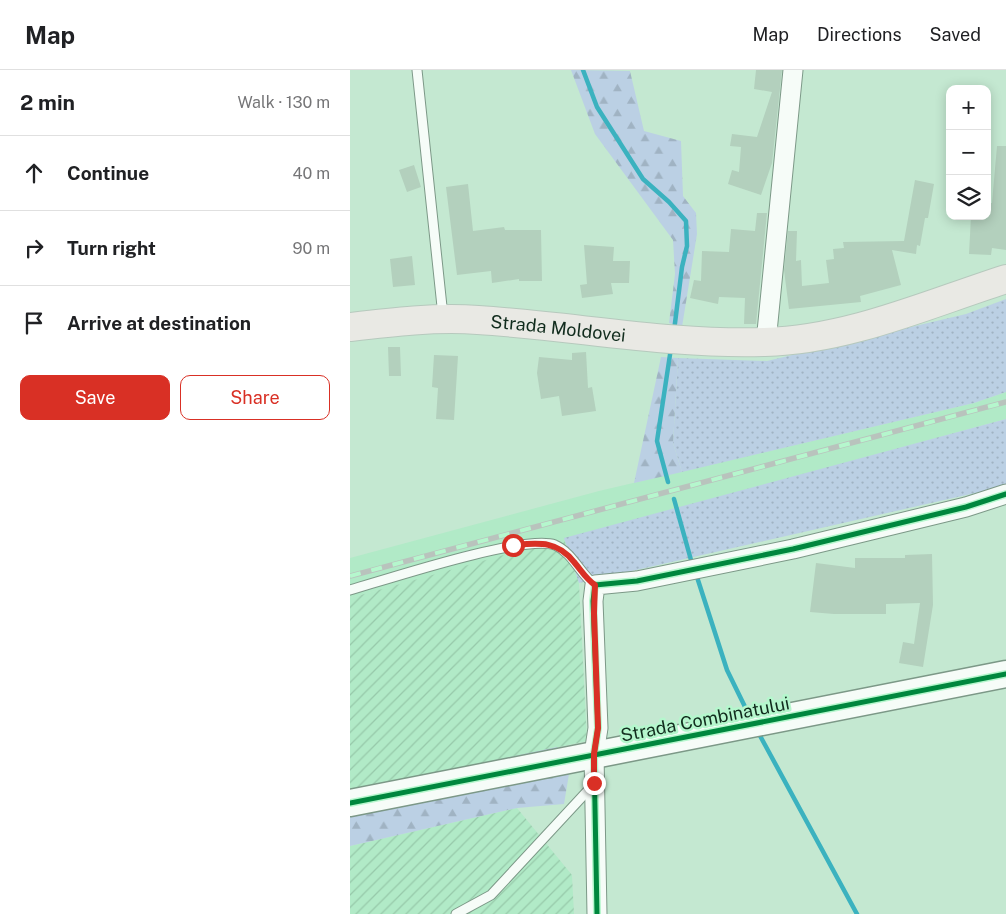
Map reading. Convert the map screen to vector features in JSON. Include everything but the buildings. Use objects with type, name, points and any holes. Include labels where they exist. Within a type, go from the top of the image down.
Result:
[{"type":"main road","name":"Strada Moldovei","points":[[350,327],[443,319],[478,320],[677,340],[766,342],[797,340],[842,331],[896,316],[1006,279]]},
{"type":"main road","points":[[979,288],[1006,284]]},
{"type":"street","points":[[766,342],[793,70]]},
{"type":"street","points":[[597,914],[594,783],[594,754],[598,728],[594,613],[595,585],[637,581],[793,549],[966,507],[1006,494]]},
{"type":"street","name":"Strada Combinatului","points":[[350,803],[1006,674]]},
{"type":"lane","points":[[417,70],[443,319]]},
{"type":"lane","points":[[350,590],[513,545],[543,543],[554,545],[565,551],[587,579],[595,585]]},
{"type":"lane","points":[[456,914],[491,894],[594,783]]},
{"type":"shaded area","points":[[1006,392],[1006,419],[350,598],[350,558],[599,491],[974,403]]},
{"type":"shaded area","points":[[564,538],[579,583],[587,741],[350,791],[350,598]]},
{"type":"shaded area","points":[[517,808],[572,875],[574,914],[350,914],[350,846]]},
{"type":"green space","points":[[571,70],[630,71],[644,131],[681,141],[683,196],[696,213],[697,234],[682,327],[669,323],[675,274],[673,240],[595,134]]},
{"type":"green space","points":[[1006,299],[1006,392],[974,403],[682,472],[673,443],[678,358],[767,361],[966,314]]},
{"type":"green space","points":[[661,357],[678,358],[673,443],[682,472],[634,483]]},
{"type":"green space","points":[[1006,419],[1006,486],[579,583],[564,538]]},
{"type":"green space","points":[[557,747],[569,774],[564,804],[517,808],[350,846],[350,791]]},
{"type":"waterway","points":[[583,70],[597,107],[643,179],[669,202],[686,221],[687,246],[682,267],[674,331]]},
{"type":"waterway","points":[[668,482],[657,441],[671,348]]},
{"type":"waterway","points":[[674,499],[691,560]]},
{"type":"waterway","points":[[697,577],[727,670],[749,715]]},
{"type":"waterway","points":[[758,732],[857,914]]},
{"type":"railway","points":[[350,576],[1006,402]]},
{"type":"cycle path","points":[[597,914],[594,754],[598,728],[593,601],[595,585],[637,581],[793,549],[966,507],[1006,494]]},
{"type":"cycle path","points":[[350,803],[1006,674]]},
{"type":"route","points":[[513,545],[543,543],[554,545],[565,551],[587,579],[595,585],[593,601],[598,739],[594,754],[594,783]]}]
